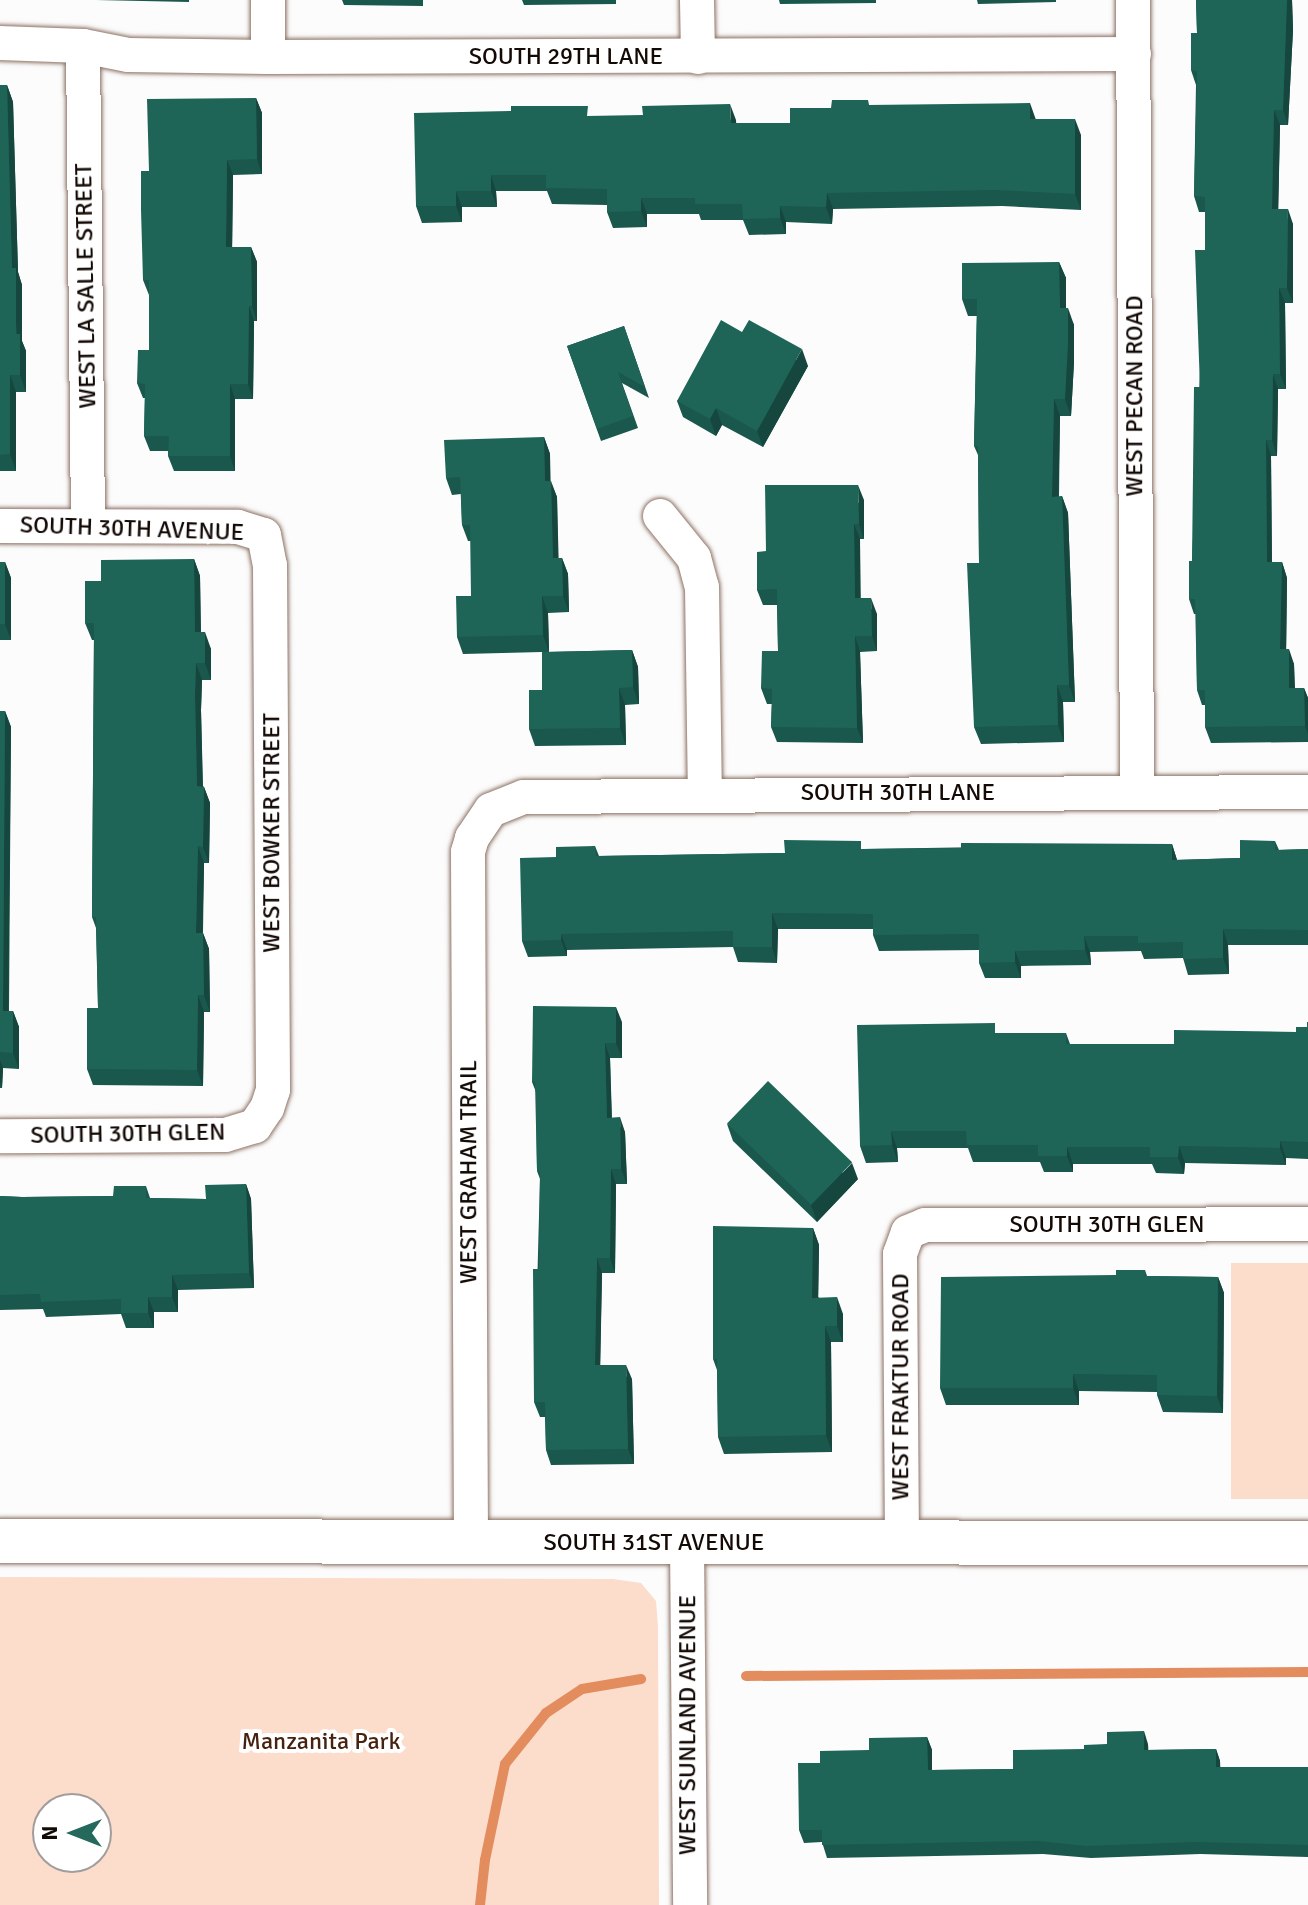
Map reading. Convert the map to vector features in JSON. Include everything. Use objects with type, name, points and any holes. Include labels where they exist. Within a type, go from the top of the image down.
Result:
[{"type":"street","points":[[268,0],[268,57]]},
{"type":"street","points":[[697,0],[698,57]]},
{"type":"street","name":"WEST PECAN ROAD","points":[[1133,0],[1137,792]]},
{"type":"street","name":"SOUTH 29TH LANE","points":[[0,43],[83,46],[128,55],[268,57],[1134,54]]},
{"type":"street","name":"WEST LA SALLE STREET","points":[[83,46],[88,525]]},
{"type":"street","points":[[660,516],[694,558],[702,587],[705,794]]},
{"type":"street","name":"SOUTH 30TH AVENUE","points":[[0,526],[238,527],[264,535]]},
{"type":"street","name":"WEST BOWKER STREET","points":[[255,1126],[267,1108],[273,1090],[270,565],[264,535]]},
{"type":"street","name":"SOUTH 30TH LANE","points":[[491,810],[524,797],[1308,792]]},
{"type":"street","name":"WEST GRAHAM TRAIL","points":[[471,1542],[468,852],[472,838],[491,810]]},
{"type":"street","name":"SOUTH 30TH GLEN","points":[[0,1136],[225,1135],[255,1126]]},
{"type":"street","name":"SOUTH 30TH GLEN","points":[[908,1232],[925,1225],[1308,1224]]},
{"type":"street","name":"WEST FRAKTUR ROAD","points":[[902,1544],[900,1254],[908,1232]]},
{"type":"street","name":"SOUTH 31ST AVENUE","points":[[0,1541],[1308,1543]]},
{"type":"street","name":"WEST SUNLAND AVENUE","points":[[687,1544],[690,1905]]},
{"type":"green space","points":[[1231,1263],[1308,1263],[1308,1499],[1231,1499]]},
{"type":"green space","name":"Manzanita Park","points":[[0,1577],[613,1579],[641,1583],[656,1601],[658,1627],[659,1905],[0,1905]]},
{"type":"building","points":[[1196,0],[1287,0],[1283,110],[1274,110],[1272,209],[1288,209],[1287,288],[1279,288],[1280,374],[1273,374],[1272,440],[1266,440],[1267,562],[1282,562],[1280,649],[1289,649],[1289,688],[1304,688],[1305,726],[1205,727],[1205,690],[1197,690],[1195,599],[1189,599],[1189,561],[1192,561],[1194,387],[1200,387],[1195,250],[1205,250],[1205,197],[1194,196],[1197,71],[1191,70],[1191,33],[1197,33]]},
{"type":"building","points":[[0,85],[7,85],[12,268],[16,268],[16,334],[20,334],[20,375],[10,375],[10,454],[0,455]]},
{"type":"building","points":[[256,98],[257,159],[227,160],[226,247],[251,247],[248,384],[230,384],[230,456],[168,456],[169,436],[144,436],[145,384],[137,383],[138,350],[149,350],[149,280],[143,280],[141,210],[141,171],[149,171],[147,99]]},
{"type":"building","points":[[832,100],[868,100],[868,105],[1030,103],[1030,119],[1075,119],[1075,194],[996,190],[827,193],[826,207],[780,206],[780,218],[743,219],[742,204],[695,204],[695,198],[641,198],[641,211],[607,212],[607,189],[546,188],[546,175],[491,175],[491,191],[456,191],[456,206],[416,206],[414,113],[511,111],[511,106],[588,106],[587,116],[643,115],[642,106],[730,104],[731,123],[790,123],[790,108],[831,108]]},
{"type":"building","points":[[1059,262],[1060,308],[1068,308],[1068,345],[1065,399],[1054,399],[1052,497],[1062,496],[1069,685],[1057,685],[1058,725],[974,727],[967,563],[979,563],[978,446],[974,446],[977,299],[962,299],[962,263]]},
{"type":"building","points":[[721,320],[742,332],[749,320],[802,349],[757,431],[716,408],[710,419],[677,401]]},
{"type":"building","points":[[624,326],[645,387],[618,372],[633,416],[597,429],[567,346]]},
{"type":"building","points":[[544,437],[545,481],[551,481],[553,558],[562,558],[563,596],[542,596],[543,635],[457,637],[456,596],[471,596],[470,525],[462,525],[460,477],[446,478],[444,440]]},
{"type":"building","points":[[765,485],[858,485],[859,524],[854,524],[855,598],[871,598],[872,636],[855,636],[857,728],[771,727],[772,689],[761,688],[762,651],[778,651],[777,589],[757,590],[757,552],[766,551]]},
{"type":"building","points":[[194,559],[195,632],[205,632],[205,663],[196,663],[195,694],[197,786],[204,787],[203,847],[198,846],[196,933],[203,933],[204,995],[198,995],[197,1070],[87,1069],[87,1008],[98,1008],[96,917],[92,917],[94,623],[85,623],[85,581],[101,581],[101,560]]},
{"type":"building","points":[[0,562],[5,562],[5,624],[0,624]]},
{"type":"building","points":[[632,650],[633,687],[619,688],[620,728],[529,729],[529,690],[542,690],[542,652]]},
{"type":"building","points":[[0,711],[5,711],[3,1011],[13,1011],[13,1053],[0,1052]]},
{"type":"building","points":[[784,840],[861,841],[861,849],[961,848],[961,843],[1172,844],[1172,860],[1240,858],[1240,840],[1275,841],[1275,850],[1308,849],[1308,930],[1223,929],[1223,958],[1183,959],[1183,942],[1138,943],[1138,936],[1084,936],[1085,950],[1015,951],[1015,962],[979,963],[979,934],[873,935],[873,914],[772,913],[772,947],[733,947],[733,931],[561,934],[561,940],[522,941],[520,858],[556,857],[556,847],[595,846],[596,856],[785,853]]},
{"type":"building","points":[[533,1006],[616,1007],[616,1043],[605,1043],[607,1118],[620,1117],[621,1169],[611,1169],[610,1258],[597,1258],[595,1365],[626,1365],[628,1449],[546,1450],[545,1402],[534,1402],[533,1269],[539,1269],[540,1171],[537,1171],[535,1082],[532,1082]]},
{"type":"building","points":[[1307,1022],[1308,1142],[1280,1141],[1280,1148],[1179,1146],[1178,1157],[1150,1157],[1150,1147],[1067,1147],[1067,1156],[1038,1156],[1038,1145],[967,1145],[966,1131],[891,1131],[892,1145],[860,1146],[857,1025],[995,1023],[995,1033],[1066,1033],[1066,1044],[1174,1044],[1174,1030],[1296,1032],[1296,1027],[1307,1027]]},
{"type":"building","points":[[768,1081],[852,1162],[811,1205],[727,1123]]},
{"type":"building","points":[[246,1184],[249,1273],[172,1275],[172,1297],[148,1297],[148,1313],[121,1313],[121,1299],[41,1302],[40,1294],[0,1295],[0,1196],[113,1196],[114,1186],[146,1186],[146,1198],[206,1199],[205,1185]]},
{"type":"building","points":[[713,1226],[813,1228],[812,1298],[837,1297],[837,1326],[825,1326],[826,1435],[718,1437],[717,1359],[713,1359]]},
{"type":"building","points":[[1116,1270],[1145,1270],[1145,1276],[1218,1277],[1217,1396],[1157,1395],[1157,1375],[1073,1374],[1073,1388],[940,1388],[941,1277],[1116,1275]]},
{"type":"building","points":[[1144,1731],[1144,1750],[1216,1749],[1216,1767],[1308,1767],[1308,1845],[1195,1842],[1086,1846],[1038,1841],[822,1845],[822,1830],[799,1830],[798,1763],[820,1763],[820,1751],[869,1750],[869,1738],[927,1737],[928,1770],[1013,1769],[1013,1750],[1084,1749],[1084,1745],[1107,1744],[1107,1732]]},
{"type":"waterway","points":[[746,1676],[1308,1672]]},
{"type":"waterway","points":[[480,1905],[485,1860],[505,1764],[546,1713],[582,1689],[641,1679]]}]
